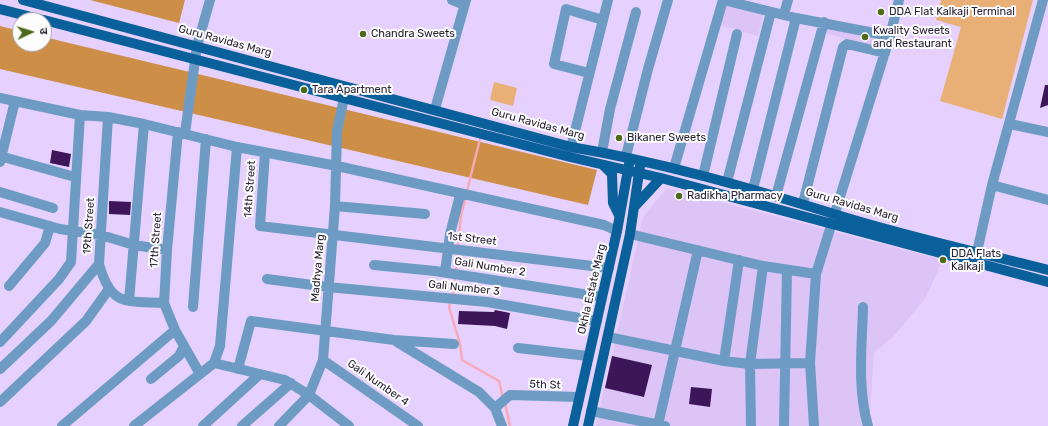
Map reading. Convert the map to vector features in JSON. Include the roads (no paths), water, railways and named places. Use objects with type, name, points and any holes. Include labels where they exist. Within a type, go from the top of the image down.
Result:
[{"type":"main road","name":"Guru Ravidas Marg","points":[[23,0],[435,109],[571,147],[628,157],[753,189],[803,203],[833,219],[1048,282]]},
{"type":"main road","name":"Guru Ravidas Marg","points":[[0,9],[12,12]]},
{"type":"main road","name":"Guru Ravidas Marg","points":[[52,22],[195,61],[563,155],[1048,270]]},
{"type":"main road","name":"Okhla Estate Marg","points":[[573,426],[617,231],[628,170],[628,157]]},
{"type":"main road","points":[[588,426],[630,234],[641,160]]},
{"type":"main road","points":[[602,164],[612,174],[613,203],[619,215]]},
{"type":"main road","points":[[635,206],[660,178]]},
{"type":"street","name":"17th Street","points":[[200,374],[175,330],[164,303],[167,250],[181,133],[197,46],[210,0]]},
{"type":"street","points":[[435,109],[465,3],[452,0]]},
{"type":"street","points":[[571,147],[608,0]]},
{"type":"street","points":[[628,157],[644,83],[668,0]]},
{"type":"street","points":[[674,168],[723,0],[737,2],[796,18],[824,22],[890,36]]},
{"type":"street","points":[[784,14],[788,0]]},
{"type":"street","points":[[814,426],[810,363],[816,274],[885,53],[899,0]]},
{"type":"street","points":[[977,252],[992,185],[1044,0]]},
{"type":"street","points":[[589,73],[554,64],[566,9],[603,20]]},
{"type":"street","points":[[602,152],[610,109],[636,12]]},
{"type":"street","points":[[727,182],[771,12]]},
{"type":"street","points":[[753,189],[796,18]]},
{"type":"street","points":[[776,196],[824,22]]},
{"type":"street","points":[[703,176],[737,34]]},
{"type":"street","points":[[803,203],[843,47],[847,44],[885,53]]},
{"type":"street","points":[[0,98],[80,115],[108,117],[144,124],[265,153],[337,166],[460,195],[604,225],[617,231]]},
{"type":"street","name":"Madhya Marg","points":[[281,426],[309,395],[323,360],[335,206],[337,131],[339,114],[344,98]]},
{"type":"street","points":[[15,101],[1,158],[75,177]]},
{"type":"street","points":[[0,342],[67,270],[71,262],[75,177],[80,115]]},
{"type":"street","name":"19th Street","points":[[0,370],[51,321],[99,264],[108,117]]},
{"type":"street","points":[[129,301],[144,124]]},
{"type":"street","points":[[1010,124],[1048,132]]},
{"type":"street","points":[[193,307],[206,139]]},
{"type":"street","points":[[134,426],[214,363],[220,346],[238,147]]},
{"type":"street","name":"14th Street","points":[[260,226],[265,153]]},
{"type":"street","points":[[992,185],[1048,200]]},
{"type":"street","points":[[0,192],[54,208]]},
{"type":"street","points":[[445,272],[447,248],[460,195]]},
{"type":"street","points":[[335,206],[425,214]]},
{"type":"street","points":[[0,212],[50,226],[101,235],[134,245],[167,250]]},
{"type":"street","points":[[9,286],[45,243],[50,226]]},
{"type":"street","name":"1st Street","points":[[260,226],[609,268]]},
{"type":"street","points":[[630,234],[763,266],[816,274]]},
{"type":"street","points":[[591,411],[643,424],[662,426],[676,351],[698,250]]},
{"type":"street","points":[[724,361],[739,260]]},
{"type":"street","points":[[99,264],[103,278],[109,289],[118,298],[129,301],[164,303]]},
{"type":"street","name":"Gali Number 2","points":[[374,265],[445,272],[602,297]]},
{"type":"street","points":[[751,426],[750,364],[763,266]]},
{"type":"street","points":[[784,426],[787,270]]},
{"type":"street","name":"Gali Number 3","points":[[268,279],[328,287],[487,302],[597,321]]},
{"type":"street","points":[[0,402],[86,321],[109,289]]},
{"type":"street","points":[[863,307],[861,379],[865,416],[868,426]]},
{"type":"street","points":[[238,369],[251,321],[394,340],[454,344]]},
{"type":"street","points":[[62,426],[175,330]]},
{"type":"street","points":[[608,337],[724,361],[750,364],[810,363]]},
{"type":"street","points":[[394,340],[478,392],[495,408],[502,426]]},
{"type":"street","points":[[151,380],[179,356],[184,346]]},
{"type":"street","points":[[518,348],[588,356]]},
{"type":"street","name":"Gali Number 4","points":[[323,360],[418,426]]},
{"type":"street","points":[[214,363],[285,380],[309,395],[349,426]]},
{"type":"street","points":[[203,426],[260,374]]},
{"type":"street","points":[[242,426],[291,383]]},
{"type":"street","name":"5th St","points":[[495,408],[510,395],[579,398]]},
{"type":"waterway","points":[[467,191],[480,139]]},
{"type":"waterway","points":[[458,247],[461,215],[466,196]]},
{"type":"waterway","points":[[456,272],[458,252]]},
{"type":"waterway","points":[[453,296],[455,277]]},
{"type":"waterway","points":[[451,301],[449,307],[460,344],[462,360],[499,381],[503,398]]},
{"type":"waterway","points":[[505,403],[510,426]]},
{"type":"place","name":"DDA Flat Kalkaji Terminal","points":[[881,12]]},
{"type":"place","name":"Chandra Sweets","points":[[363,34]]},
{"type":"place","name":"Kwality Sweets and Restaurant","points":[[865,37]]},
{"type":"place","name":"Tara Apartment","points":[[304,90]]},
{"type":"place","name":"Bikaner Sweets","points":[[619,138]]},
{"type":"place","name":"Radikha Pharmacy","points":[[679,196]]},
{"type":"place","name":"DDA Flats Kalkaji","points":[[943,260]]}]
